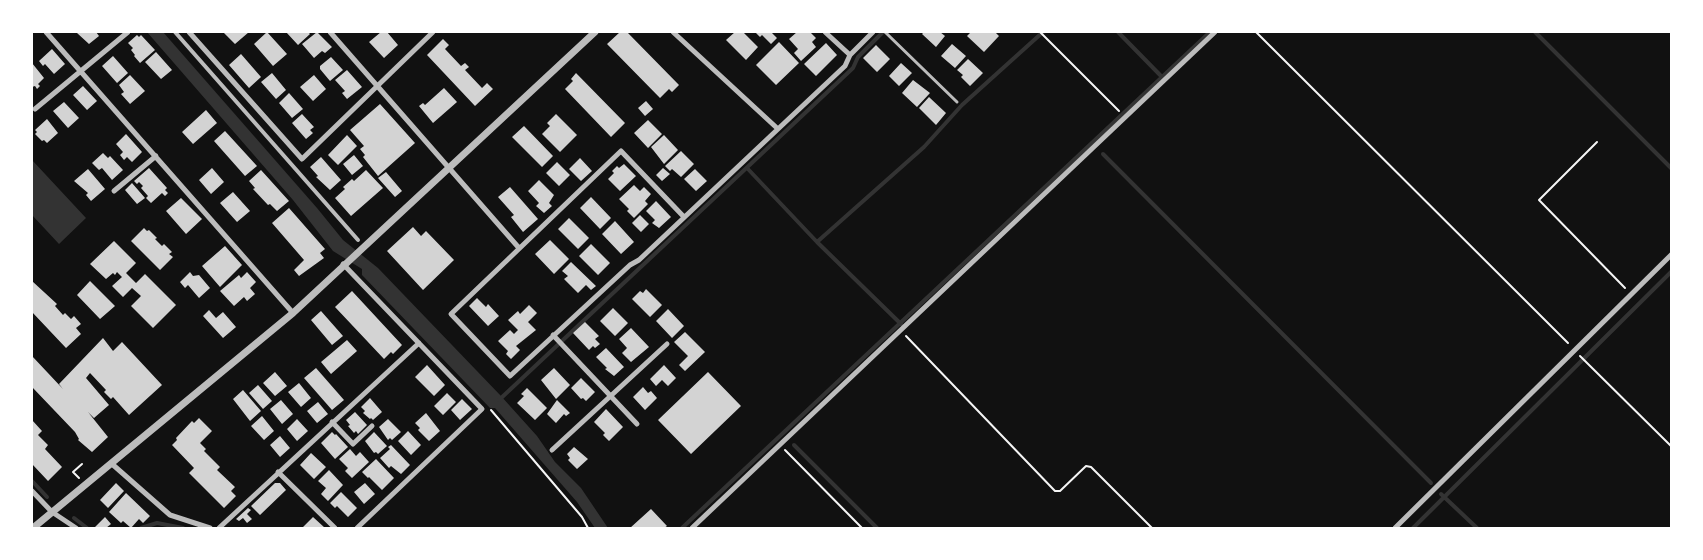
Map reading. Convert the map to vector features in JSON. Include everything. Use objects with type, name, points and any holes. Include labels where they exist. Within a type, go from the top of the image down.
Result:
[{"type":"street","points":[[46,32],[293,313]]},
{"type":"street","points":[[35,109],[128,32]]},
{"type":"street","points":[[175,32],[357,240]]},
{"type":"street","points":[[189,32],[302,159],[433,32]]},
{"type":"street","points":[[330,32],[519,248]]},
{"type":"street","points":[[33,528],[293,313],[595,32]]},
{"type":"street","points":[[673,32],[778,129]]},
{"type":"street","points":[[825,32],[850,55]]},
{"type":"street","points":[[684,217],[621,151],[451,314],[510,376],[630,265],[639,260],[845,66],[850,55],[873,32]]},
{"type":"street","points":[[692,528],[1215,32]]},
{"type":"street","points":[[114,191],[156,156]]},
{"type":"street","points":[[1395,528],[1577,353],[1671,254]]},
{"type":"street","points":[[344,264],[482,409],[357,528]]},
{"type":"street","points":[[554,337],[637,424]]},
{"type":"street","points":[[219,528],[419,343]]},
{"type":"street","points":[[552,450],[667,344]]},
{"type":"street","points":[[332,422],[353,444],[372,426]]},
{"type":"street","points":[[111,464],[170,515],[210,528]]},
{"type":"street","points":[[278,472],[335,528]]},
{"type":"street","points":[[32,491],[52,512],[76,528]]},
{"type":"lane","points":[[886,33],[957,102]]},
{"type":"path","points":[[1040,32],[1118,111]]},
{"type":"path","points":[[1256,32],[1671,447]]},
{"type":"path","points":[[1597,142],[1539,200],[1631,294]]},
{"type":"path","points":[[902,331],[1055,491],[1060,491],[1086,466],[1091,467],[1152,528]]},
{"type":"path","points":[[482,409],[491,410],[582,517],[588,528]]},
{"type":"path","points":[[780,446],[862,528]]},
{"type":"path","points":[[79,479],[73,472],[82,464]]},
{"type":"shaded area","points":[[147,32],[163,32],[343,240],[378,268],[537,436],[555,462],[581,488],[608,528],[595,528],[577,502],[495,408],[490,408],[362,275],[362,269],[333,251],[293,200]]},
{"type":"shaded area","points":[[32,160],[86,218],[59,244],[32,215]]},
{"type":"building","points":[[96,32],[99,36],[89,44],[77,33]]},
{"type":"building","points":[[223,32],[249,32],[235,44]]},
{"type":"building","points":[[267,32],[287,54],[273,66],[254,44]]},
{"type":"building","points":[[286,32],[308,32],[310,34],[298,45]]},
{"type":"building","points":[[317,32],[332,47],[325,53],[322,51],[314,58],[302,44]]},
{"type":"building","points":[[381,32],[387,32],[398,45],[384,58],[369,42]]},
{"type":"building","points":[[620,32],[627,32],[679,85],[672,92],[669,89],[660,98],[607,44]]},
{"type":"building","points":[[735,32],[743,32],[758,47],[746,60],[726,40]]},
{"type":"building","points":[[755,32],[771,32],[777,38],[771,44]]},
{"type":"building","points":[[797,32],[810,32],[816,38],[812,42],[816,47],[801,61],[794,53],[798,49],[789,39]]},
{"type":"building","points":[[940,32],[945,36],[936,47],[922,34]]},
{"type":"building","points":[[971,32],[998,32],[996,33],[999,36],[984,52],[967,36]]},
{"type":"building","points":[[137,35],[139,37],[141,35],[155,50],[140,63],[128,43]]},
{"type":"building","points":[[443,39],[449,45],[445,49],[461,66],[465,63],[469,67],[465,70],[482,88],[487,83],[493,89],[475,106],[427,55]]},
{"type":"building","points":[[779,42],[799,63],[776,85],[756,65]]},
{"type":"building","points":[[826,43],[837,55],[816,76],[804,64]]},
{"type":"building","points":[[952,44],[966,56],[955,68],[941,56]]},
{"type":"building","points":[[876,45],[890,59],[877,72],[863,58]]},
{"type":"building","points":[[52,49],[65,64],[54,74],[39,61]]},
{"type":"building","points":[[156,52],[172,70],[161,79],[145,62]]},
{"type":"building","points":[[241,54],[261,77],[249,88],[229,65]]},
{"type":"building","points":[[113,56],[128,73],[117,83],[102,66]]},
{"type":"building","points":[[331,57],[343,70],[330,81],[320,66]]},
{"type":"building","points":[[968,59],[983,73],[970,86],[957,70]]},
{"type":"building","points":[[32,63],[44,78],[38,84],[40,86],[37,89],[35,86],[32,87]]},
{"type":"building","points":[[901,63],[912,73],[899,86],[889,76]]},
{"type":"building","points":[[347,70],[362,87],[347,99],[342,93],[345,91],[335,80]]},
{"type":"building","points":[[272,73],[286,90],[276,99],[261,82]]},
{"type":"building","points":[[576,73],[625,123],[611,137],[565,89],[573,81],[571,79]]},
{"type":"building","points":[[130,75],[145,91],[130,104],[121,94],[124,92],[119,85]]},
{"type":"building","points":[[314,75],[326,89],[313,101],[300,87]]},
{"type":"building","points":[[913,80],[930,93],[917,107],[902,93]]},
{"type":"building","points":[[83,86],[97,101],[87,110],[73,95]]},
{"type":"building","points":[[444,88],[457,102],[433,123],[419,106],[423,103],[425,105]]},
{"type":"building","points":[[289,93],[303,109],[292,118],[279,103]]},
{"type":"building","points":[[929,97],[946,113],[936,125],[919,108]]},
{"type":"building","points":[[646,101],[653,109],[645,116],[638,108]]},
{"type":"building","points":[[64,102],[79,118],[68,128],[53,111]]},
{"type":"building","points":[[380,104],[415,143],[378,176],[363,157],[365,155],[360,149],[364,146],[350,130]]},
{"type":"building","points":[[206,110],[217,123],[193,144],[182,132]]},
{"type":"building","points":[[302,114],[314,127],[310,130],[313,133],[306,139],[292,123]]},
{"type":"building","points":[[556,114],[577,135],[560,152],[542,134],[550,126],[547,123]]},
{"type":"building","points":[[47,119],[58,133],[47,143],[35,134],[37,132],[35,130]]},
{"type":"building","points":[[648,120],[662,134],[648,148],[634,133]]},
{"type":"building","points":[[524,126],[553,156],[542,167],[512,137]]},
{"type":"building","points":[[225,131],[257,166],[245,176],[214,141]]},
{"type":"building","points":[[126,134],[142,152],[132,162],[127,157],[124,160],[120,155],[123,152],[116,144]]},
{"type":"building","points":[[347,135],[357,146],[338,165],[328,155]]},
{"type":"building","points":[[664,135],[678,150],[664,164],[651,147]]},
{"type":"building","points":[[681,151],[694,164],[681,177],[665,166]]},
{"type":"building","points":[[103,153],[108,158],[110,156],[123,170],[112,180],[102,168],[99,170],[92,163]]},
{"type":"building","points":[[354,155],[363,166],[352,175],[343,164]]},
{"type":"building","points":[[321,157],[341,180],[330,190],[316,177],[318,176],[310,167]]},
{"type":"building","points":[[580,158],[592,171],[581,181],[569,169]]},
{"type":"building","points":[[557,162],[570,175],[559,186],[546,173]]},
{"type":"building","points":[[624,164],[636,176],[620,191],[608,179],[617,166],[619,168]]},
{"type":"building","points":[[149,168],[167,188],[165,190],[168,193],[165,196],[162,193],[151,203],[141,188],[143,186],[134,181]]},
{"type":"building","points":[[212,168],[224,182],[211,194],[199,180]]},
{"type":"building","points":[[663,168],[670,174],[662,181],[656,175]]},
{"type":"building","points":[[88,169],[105,189],[91,201],[86,195],[88,193],[74,181]]},
{"type":"building","points":[[695,169],[707,181],[696,191],[684,179]]},
{"type":"building","points":[[261,170],[289,201],[277,211],[253,189],[255,188],[249,181]]},
{"type":"building","points":[[366,170],[383,188],[351,216],[335,198],[345,189],[343,187]]},
{"type":"building","points":[[386,172],[402,191],[395,197],[378,178]]},
{"type":"building","points":[[539,180],[554,195],[549,203],[552,206],[544,213],[536,206],[539,203],[528,191]]},
{"type":"building","points":[[132,183],[145,198],[137,204],[125,190]]},
{"type":"building","points":[[634,185],[640,191],[644,187],[651,194],[645,201],[648,204],[634,218],[619,199]]},
{"type":"building","points":[[510,187],[538,219],[523,232],[511,217],[514,215],[498,197]]},
{"type":"building","points":[[233,192],[250,211],[237,222],[220,203]]},
{"type":"building","points":[[591,197],[611,218],[600,229],[580,208]]},
{"type":"building","points":[[181,198],[202,219],[186,234],[166,211]]},
{"type":"building","points":[[656,201],[671,217],[659,228],[652,223],[655,220],[646,211]]},
{"type":"building","points":[[289,208],[325,249],[320,253],[324,258],[299,276],[294,270],[304,260],[272,223]]},
{"type":"building","points":[[640,215],[649,224],[641,232],[632,223]]},
{"type":"building","points":[[569,218],[589,238],[578,249],[558,229]]},
{"type":"building","points":[[615,221],[634,242],[621,254],[602,234]]},
{"type":"building","points":[[413,227],[421,236],[426,231],[454,260],[423,290],[387,251]]},
{"type":"building","points":[[144,228],[157,238],[155,239],[162,246],[164,244],[172,252],[169,254],[173,257],[160,270],[131,241]]},
{"type":"building","points":[[550,240],[569,259],[554,274],[535,254]]},
{"type":"building","points":[[114,241],[136,263],[126,273],[136,283],[145,274],[176,305],[153,328],[131,306],[141,296],[132,288],[123,297],[112,286],[122,277],[117,272],[106,279],[90,264]]},
{"type":"building","points":[[591,244],[610,263],[598,275],[579,256]]},
{"type":"building","points":[[225,246],[242,265],[220,287],[202,266]]},
{"type":"building","points":[[571,262],[596,286],[591,290],[586,285],[578,293],[564,279],[568,276],[562,271]]},
{"type":"building","points":[[190,272],[193,276],[199,275],[210,288],[199,298],[188,285],[185,288],[180,282]]},
{"type":"building","points":[[247,272],[256,282],[250,288],[255,294],[247,301],[244,297],[234,306],[220,291],[239,275],[241,278]]},
{"type":"building","points":[[32,281],[57,304],[55,306],[63,315],[65,313],[71,319],[74,316],[81,324],[76,328],[81,334],[66,348],[32,312]]},
{"type":"building","points":[[90,281],[115,306],[100,319],[77,295]]},
{"type":"building","points":[[646,289],[662,305],[650,317],[632,299],[640,291],[643,293]]},
{"type":"building","points":[[352,291],[402,345],[393,354],[391,352],[384,359],[335,307]]},
{"type":"building","points":[[477,298],[486,307],[488,304],[499,316],[488,326],[469,306]]},
{"type":"building","points":[[529,305],[537,313],[528,322],[536,330],[516,346],[520,350],[511,359],[506,354],[508,351],[498,341],[510,330],[514,334],[518,330],[508,320],[518,311],[520,314]]},
{"type":"building","points":[[613,308],[628,323],[615,336],[600,321]]},
{"type":"building","points":[[668,309],[684,326],[672,338],[656,321]]},
{"type":"building","points":[[209,310],[216,318],[223,312],[236,327],[223,338],[203,316]]},
{"type":"building","points":[[321,311],[343,336],[332,345],[311,320]]},
{"type":"building","points":[[585,322],[599,336],[595,339],[600,344],[589,350],[573,333]]},
{"type":"building","points":[[631,328],[649,347],[631,362],[622,353],[627,348],[619,339]]},
{"type":"building","points":[[685,332],[705,352],[685,371],[679,365],[688,356],[674,342]]},
{"type":"building","points":[[103,338],[113,351],[122,342],[162,385],[129,415],[113,397],[111,399],[104,392],[106,390],[90,373],[86,378],[109,405],[94,418],[88,412],[108,437],[92,452],[78,440],[75,432],[32,387],[32,356],[63,389],[59,384]]},
{"type":"building","points":[[347,340],[357,351],[331,374],[321,362]]},
{"type":"building","points":[[606,348],[624,367],[614,376],[596,357]]},
{"type":"building","points":[[427,365],[445,385],[434,396],[415,377]]},
{"type":"building","points":[[664,365],[676,378],[668,386],[662,380],[656,386],[650,379]]},
{"type":"building","points":[[316,368],[344,400],[332,410],[304,378]]},
{"type":"building","points":[[554,368],[570,385],[556,399],[541,380]]},
{"type":"building","points":[[275,372],[287,386],[275,396],[263,383]]},
{"type":"building","points":[[708,372],[741,406],[691,454],[658,420]]},
{"type":"building","points":[[581,378],[595,392],[586,401],[571,388]]},
{"type":"building","points":[[299,383],[311,398],[301,407],[288,392]]},
{"type":"building","points":[[258,385],[272,401],[263,409],[249,393]]},
{"type":"building","points":[[643,387],[657,398],[645,410],[633,397]]},
{"type":"building","points":[[527,388],[547,408],[535,420],[517,403],[524,396],[521,394]]},
{"type":"building","points":[[243,390],[261,411],[250,421],[233,399]]},
{"type":"building","points":[[447,393],[456,402],[443,415],[434,406]]},
{"type":"building","points":[[370,398],[382,412],[373,420],[363,413],[365,411],[361,407]]},
{"type":"building","points":[[462,399],[472,409],[460,420],[451,410]]},
{"type":"building","points":[[281,400],[293,414],[282,424],[270,409]]},
{"type":"building","points":[[557,400],[570,413],[566,416],[564,414],[556,423],[547,414]]},
{"type":"building","points":[[318,402],[328,414],[317,423],[307,411]]},
{"type":"building","points":[[606,409],[623,427],[609,441],[603,435],[605,433],[594,422]]},
{"type":"building","points":[[355,412],[367,425],[358,434],[348,426],[350,425],[346,420]]},
{"type":"building","points":[[426,413],[440,431],[429,441],[418,430],[420,428],[415,423]]},
{"type":"building","points":[[262,416],[274,431],[264,440],[251,426]]},
{"type":"building","points":[[199,418],[212,431],[200,443],[206,449],[204,451],[220,467],[217,470],[235,487],[231,491],[236,496],[224,508],[189,473],[194,468],[172,445],[192,421],[194,423]]},
{"type":"building","points":[[297,419],[308,431],[297,441],[287,429]]},
{"type":"building","points":[[388,419],[401,432],[392,440],[390,438],[388,440],[379,427]]},
{"type":"building","points":[[32,420],[42,431],[38,435],[48,445],[45,449],[62,467],[48,481],[32,464]]},
{"type":"building","points":[[408,431],[421,445],[411,455],[398,441]]},
{"type":"building","points":[[332,432],[348,447],[335,459],[321,443]]},
{"type":"building","points":[[374,432],[387,446],[378,454],[374,453],[365,441]]},
{"type":"building","points":[[280,436],[290,448],[280,457],[270,445]]},
{"type":"building","points":[[391,445],[410,465],[401,474],[391,466],[389,468],[380,458],[390,449],[388,447]]},
{"type":"building","points":[[574,447],[588,459],[577,469],[568,460],[570,458],[567,454]]},
{"type":"building","points":[[350,449],[356,456],[360,452],[369,462],[352,478],[345,471],[348,468],[339,459]]},
{"type":"building","points":[[311,453],[326,467],[314,479],[300,465]]},
{"type":"building","points":[[376,459],[394,478],[382,490],[362,472]]},
{"type":"building","points":[[329,470],[343,485],[328,501],[321,494],[326,488],[318,481]]},
{"type":"building","points":[[116,483],[124,491],[108,508],[100,500]]},
{"type":"building","points":[[275,483],[280,483],[286,490],[260,515],[251,506]]},
{"type":"building","points":[[365,483],[375,494],[364,504],[354,492]]},
{"type":"building","points":[[341,492],[357,508],[348,517],[337,506],[335,508],[330,503]]},
{"type":"building","points":[[126,493],[150,516],[143,523],[139,519],[131,528],[123,521],[121,523],[109,512]]},
{"type":"building","points":[[248,508],[251,510],[247,514],[252,519],[247,523],[243,518],[239,521],[236,519]]},
{"type":"building","points":[[651,509],[667,526],[664,528],[630,528]]},
{"type":"building","points":[[105,517],[111,524],[106,528],[94,528]]},
{"type":"building","points":[[313,517],[325,528],[302,528]]},
{"type":"waterway","points":[[499,400],[853,68],[858,57],[883,32]]},
{"type":"waterway","points":[[817,242],[924,147],[962,105],[1043,32]]},
{"type":"waterway","points":[[1118,32],[1162,77]]},
{"type":"waterway","points":[[682,528],[1210,32]]},
{"type":"waterway","points":[[1535,32],[1672,169]]},
{"type":"waterway","points":[[1103,154],[1431,483]]},
{"type":"waterway","points":[[747,168],[817,242],[901,324]]},
{"type":"waterway","points":[[1413,528],[1672,271]]},
{"type":"waterway","points":[[794,445],[877,528]]},
{"type":"waterway","points":[[32,481],[47,497]]},
{"type":"waterway","points":[[1441,494],[1477,528]]},
{"type":"waterway","points":[[74,518],[87,528]]},
{"type":"waterway","points":[[141,528],[157,523],[183,528]]}]
